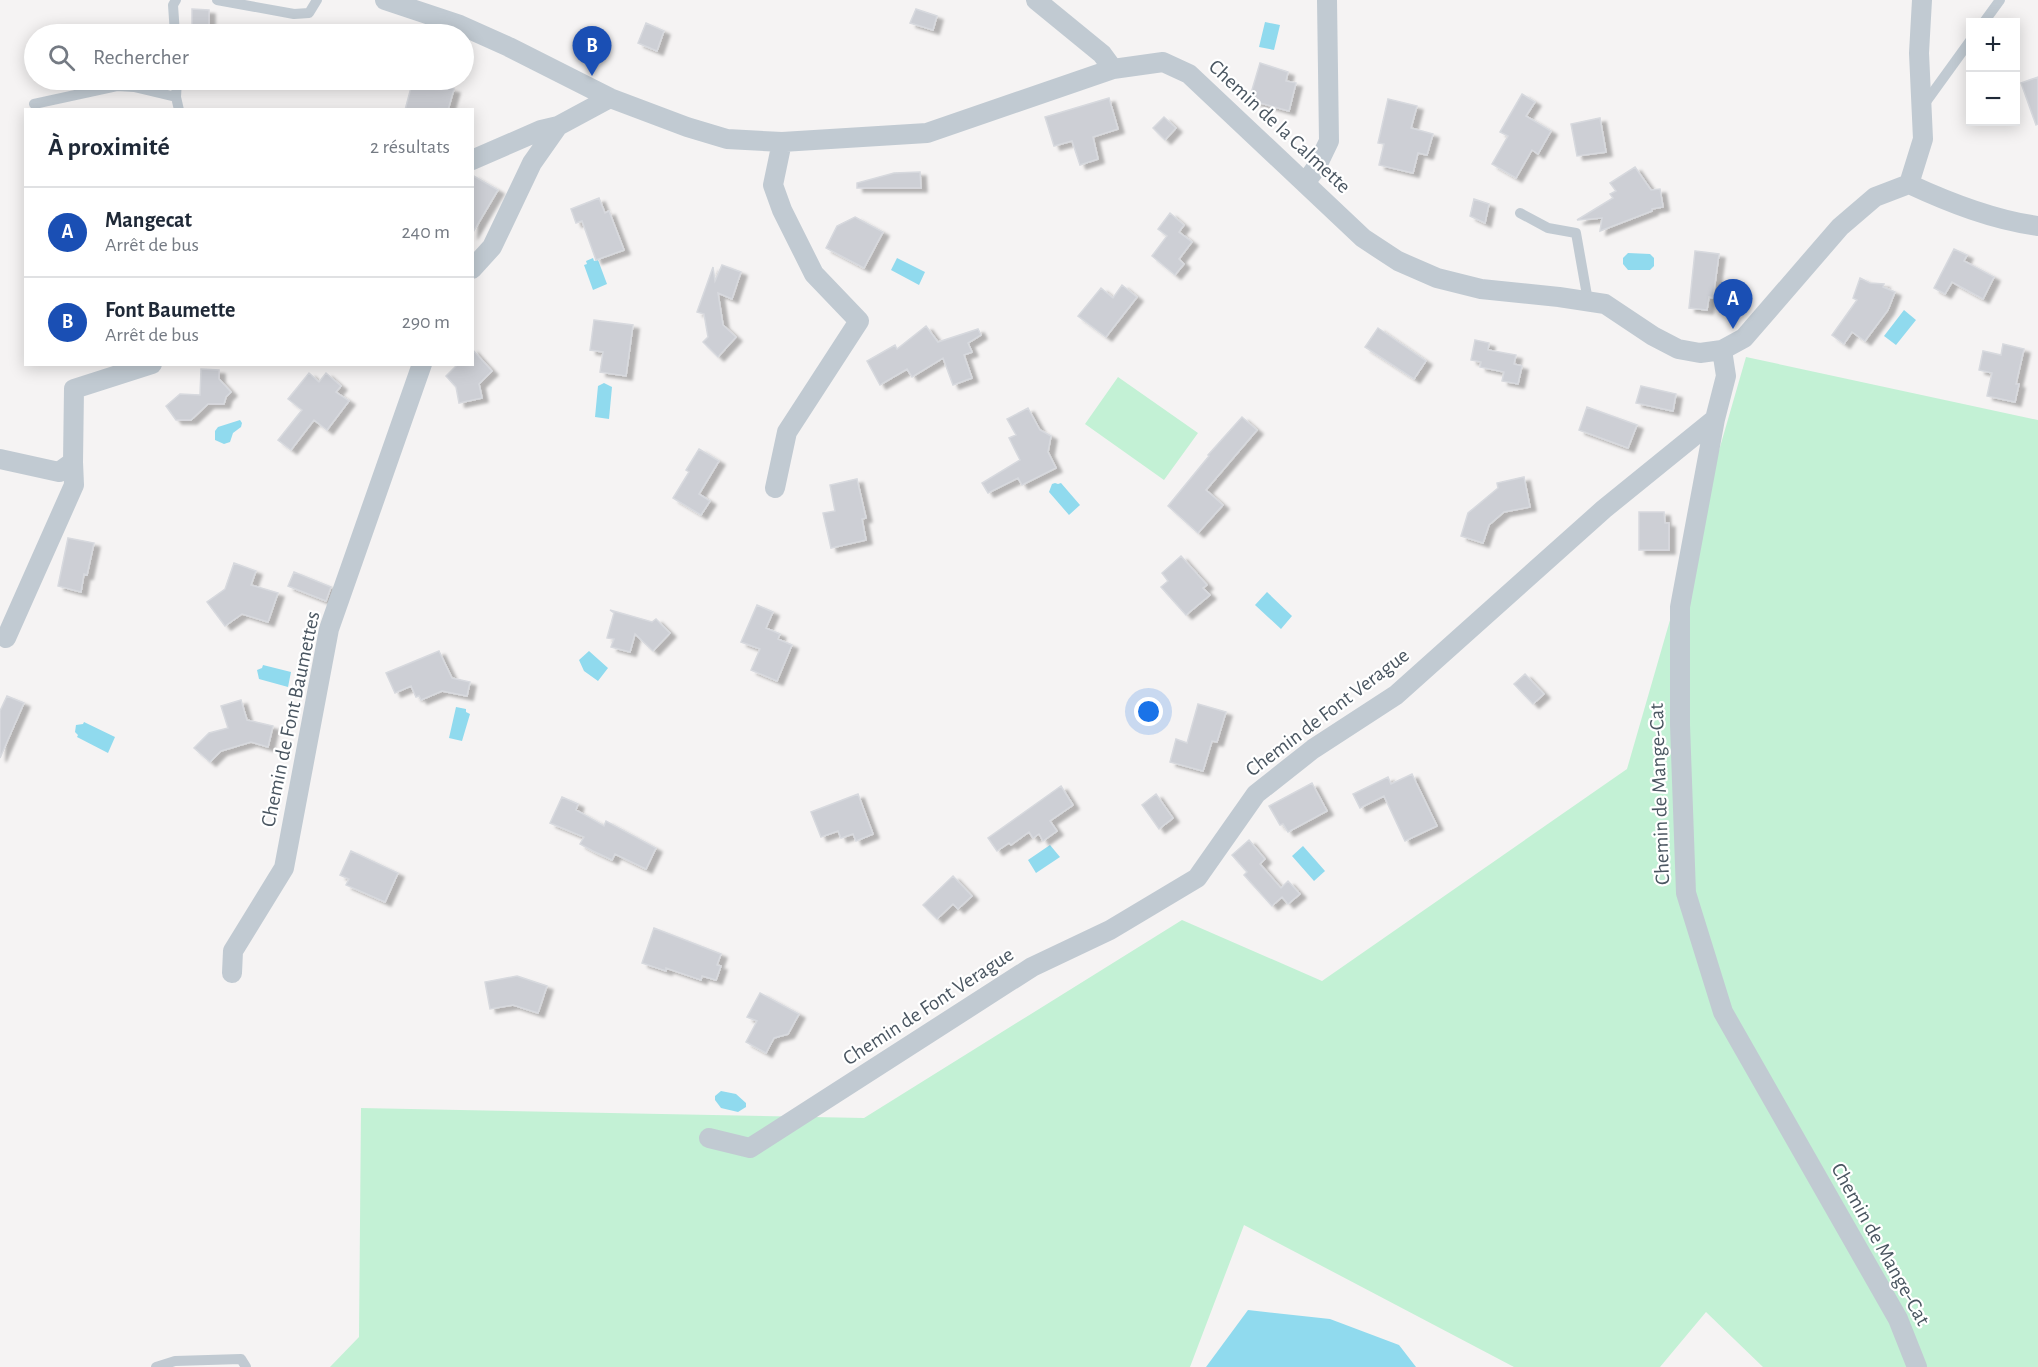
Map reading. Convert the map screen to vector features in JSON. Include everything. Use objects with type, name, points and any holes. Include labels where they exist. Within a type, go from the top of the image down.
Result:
[{"type":"street","name":"Chemin de la Calmette","points":[[385,0],[454,24]]},
{"type":"street","points":[[1036,0],[1102,54],[1113,69]]},
{"type":"street","points":[[1305,183],[1316,168],[1329,141],[1327,0]]},
{"type":"street","points":[[1909,184],[1923,139],[1919,53],[1922,0]]},
{"type":"street","name":"Chemin de la Calmette","points":[[474,32],[509,46],[610,98],[687,127],[727,139],[782,142],[927,133],[1113,69],[1163,62],[1189,74],[1363,238],[1398,261],[1437,278],[1481,290],[1605,304],[1653,336],[1678,349],[1700,352],[1722,350]]},
{"type":"street","points":[[474,159],[541,130],[558,126],[610,98]]},
{"type":"street","points":[[474,267],[492,248],[532,163],[558,126]]},
{"type":"street","points":[[775,488],[788,432],[859,321],[814,274],[782,210],[773,185],[782,142]]},
{"type":"street","points":[[1715,419],[1726,376],[1722,350],[1744,338],[1840,227],[1875,197],[1909,184],[1948,202],[1996,218],[2038,226]]},
{"type":"street","points":[[6,638],[74,484],[66,467],[74,389],[146,366]]},
{"type":"street","name":"Chemin de Font Baumettes","points":[[232,973],[233,951],[284,868],[329,629],[421,366]]},
{"type":"street","name":"Chemin de Font Verague","points":[[709,1138],[750,1148],[1032,967],[1110,930],[1197,878],[1256,794],[1313,749],[1396,695],[1604,509],[1715,419]]},
{"type":"street","name":"Chemin de Mange-Cat","points":[[1715,419],[1680,607],[1680,725],[1686,893],[1723,1012],[1898,1319],[1917,1367]]},
{"type":"street","points":[[0,450],[66,467]]},
{"type":"street","points":[[0,459],[66,467]]},
{"type":"lane","points":[[174,24],[173,5],[176,0]]},
{"type":"lane","points":[[217,0],[294,14],[309,13],[317,0]]},
{"type":"lane","points":[[1987,18],[2000,0]]},
{"type":"lane","points":[[1922,109],[1966,48]]},
{"type":"lane","points":[[34,104],[102,90]]},
{"type":"lane","points":[[145,90],[176,98]]},
{"type":"lane","points":[[176,90],[178,108]]},
{"type":"lane","points":[[1520,213],[1548,228],[1576,233],[1588,301]]},
{"type":"lane","points":[[156,1367],[175,1361],[241,1359],[246,1367]]},
{"type":"green space","points":[[1746,357],[2038,420],[2038,1367],[1763,1367],[1706,1312],[1660,1367],[1514,1367],[1244,1225],[1190,1367],[330,1367],[359,1337],[361,1108],[864,1118],[1182,920],[1322,981],[1627,769]]},
{"type":"green space","points":[[1118,377],[1198,433],[1164,480],[1085,424]]},
{"type":"water","points":[[1265,22],[1280,25],[1274,50],[1259,47]]},
{"type":"water","points":[[1628,253],[1650,254],[1654,258],[1654,266],[1650,270],[1628,270],[1623,264],[1623,258]]},
{"type":"water","points":[[593,258],[594,261],[598,260],[607,284],[593,290],[584,265],[587,264],[586,261]]},
{"type":"water","points":[[897,258],[925,272],[919,285],[891,270]]},
{"type":"water","points":[[1904,310],[1916,320],[1896,345],[1884,336]]},
{"type":"water","points":[[604,383],[612,387],[609,419],[595,417],[598,386]]},
{"type":"water","points":[[240,420],[241,427],[233,433],[230,442],[224,444],[215,440],[215,431],[218,427]]},
{"type":"water","points":[[1061,483],[1080,505],[1069,515],[1049,492],[1052,484]]},
{"type":"water","points":[[1267,592],[1292,616],[1281,629],[1255,605]]},
{"type":"water","points":[[589,651],[608,668],[598,681],[584,671],[579,660]]},
{"type":"water","points":[[263,665],[291,672],[288,687],[259,679],[257,670]]},
{"type":"water","points":[[456,707],[466,709],[466,712],[470,714],[462,741],[449,738]]},
{"type":"water","points":[[84,722],[115,737],[108,753],[77,737],[76,725]]},
{"type":"water","points":[[1050,845],[1060,857],[1036,873],[1028,860]]},
{"type":"water","points":[[1303,846],[1325,871],[1314,881],[1292,856]]},
{"type":"water","points":[[721,1091],[736,1094],[746,1103],[746,1107],[738,1112],[721,1108],[715,1096]]},
{"type":"water","points":[[1248,1310],[1330,1319],[1399,1345],[1416,1367],[1206,1367]]},
{"type":"building","points":[[192,9],[209,10],[209,24],[192,24]]},
{"type":"building","points":[[916,9],[937,16],[933,30],[910,23]]},
{"type":"building","points":[[646,23],[664,31],[657,51],[638,43]]},
{"type":"building","points":[[1260,63],[1288,72],[1286,81],[1296,83],[1289,111],[1249,100]]},
{"type":"building","points":[[2038,77],[2038,124],[2036,125],[2021,83]]},
{"type":"building","points":[[410,90],[454,90],[449,108],[406,108]]},
{"type":"building","points":[[1522,94],[1535,102],[1526,116],[1551,131],[1538,154],[1532,150],[1516,178],[1492,164],[1508,136],[1500,132]]},
{"type":"building","points":[[1109,98],[1118,129],[1093,137],[1098,159],[1080,165],[1072,141],[1054,146],[1045,117]]},
{"type":"building","points":[[1388,99],[1417,106],[1411,128],[1433,134],[1427,155],[1418,153],[1413,173],[1379,165],[1384,144],[1378,143]]},
{"type":"building","points":[[1164,117],[1176,128],[1165,140],[1153,128]]},
{"type":"building","points":[[1600,118],[1606,152],[1577,156],[1571,124]]},
{"type":"building","points":[[1635,167],[1651,190],[1660,189],[1663,207],[1652,209],[1652,211],[1600,231],[1602,218],[1577,220],[1613,198],[1610,194],[1616,191],[1610,183]]},
{"type":"building","points":[[920,172],[921,188],[857,188],[857,183],[894,173]]},
{"type":"building","points":[[474,176],[498,190],[474,231]]},
{"type":"building","points":[[599,198],[605,213],[609,211],[624,250],[596,260],[582,221],[576,223],[571,209]]},
{"type":"building","points":[[1474,199],[1489,204],[1485,223],[1470,216]]},
{"type":"building","points":[[1170,213],[1184,225],[1179,232],[1192,242],[1179,259],[1184,264],[1175,275],[1152,256],[1167,236],[1158,229]]},
{"type":"building","points":[[855,217],[883,232],[864,268],[826,248],[837,226]]},
{"type":"building","points":[[1954,249],[1967,255],[1964,261],[1994,277],[1983,299],[1952,282],[1945,294],[1934,288]]},
{"type":"building","points":[[1695,251],[1719,254],[1713,298],[1709,297],[1707,310],[1689,308]]},
{"type":"building","points":[[722,265],[741,272],[732,299],[718,293],[723,325],[736,337],[718,357],[703,342],[708,337],[704,314],[697,312],[713,267],[715,281]]},
{"type":"building","points":[[1860,278],[1870,283],[1884,284],[1883,287],[1895,292],[1888,310],[1865,341],[1852,332],[1844,344],[1832,335],[1857,300],[1853,298]]},
{"type":"building","points":[[1122,285],[1137,297],[1106,337],[1078,316],[1101,288],[1113,298]]},
{"type":"building","points":[[594,320],[633,325],[626,376],[600,372],[603,352],[590,350]]},
{"type":"building","points":[[926,326],[938,342],[978,329],[981,335],[968,343],[972,352],[964,355],[972,378],[953,385],[943,358],[912,377],[907,369],[880,385],[867,361],[895,345],[897,349]]},
{"type":"building","points":[[1378,328],[1426,361],[1414,379],[1365,347]]},
{"type":"building","points":[[1475,340],[1489,343],[1488,350],[1516,355],[1514,364],[1522,366],[1518,384],[1502,381],[1504,372],[1480,367],[1481,362],[1471,360]]},
{"type":"building","points":[[2003,344],[2024,349],[2016,384],[2019,384],[2015,402],[1987,396],[1992,373],[1979,370],[1983,351],[2001,355]]},
{"type":"building","points":[[474,351],[492,371],[479,384],[482,398],[459,403],[456,387],[446,376],[456,366],[474,366]]},
{"type":"building","points":[[201,369],[219,370],[219,379],[231,392],[224,404],[208,404],[191,420],[176,420],[166,406],[180,394],[200,395]]},
{"type":"building","points":[[309,373],[319,382],[326,373],[341,386],[336,392],[349,401],[327,430],[314,420],[291,450],[278,440],[302,410],[288,399]]},
{"type":"building","points":[[1641,386],[1676,394],[1673,411],[1636,403]]},
{"type":"building","points":[[1587,407],[1637,425],[1628,448],[1579,430]]},
{"type":"building","points":[[1028,408],[1040,430],[1051,436],[1048,452],[1056,468],[1022,485],[1018,478],[988,493],[982,483],[1020,460],[1009,438],[1016,435],[1007,419]]},
{"type":"building","points":[[1242,417],[1257,430],[1206,490],[1223,505],[1198,533],[1168,506],[1208,455]]},
{"type":"building","points":[[699,449],[719,461],[699,494],[710,501],[701,515],[673,498],[689,472],[686,470]]},
{"type":"building","points":[[1524,477],[1530,507],[1504,512],[1489,525],[1483,543],[1461,536],[1468,513],[1498,488],[1497,483]]},
{"type":"building","points":[[857,479],[866,518],[862,519],[866,540],[831,548],[823,513],[835,511],[830,485]]},
{"type":"building","points":[[1639,512],[1664,512],[1665,523],[1669,523],[1669,550],[1639,550]]},
{"type":"building","points":[[68,538],[94,543],[81,592],[58,586]]},
{"type":"building","points":[[1181,556],[1207,585],[1203,588],[1210,595],[1186,615],[1161,587],[1168,581],[1162,573]]},
{"type":"building","points":[[234,563],[256,571],[251,585],[278,593],[268,622],[242,614],[225,626],[207,602],[225,589]]},
{"type":"building","points":[[294,572],[331,587],[326,601],[288,586]]},
{"type":"building","points":[[757,605],[773,612],[766,628],[780,634],[778,639],[792,645],[777,681],[751,670],[760,649],[741,642]]},
{"type":"building","points":[[610,610],[652,622],[656,619],[670,633],[653,651],[635,634],[630,652],[611,647],[614,639],[607,638],[614,613]]},
{"type":"building","points":[[439,651],[452,678],[470,682],[467,696],[442,691],[421,700],[419,696],[416,697],[411,686],[395,693],[386,673]]},
{"type":"building","points":[[1525,674],[1544,694],[1533,704],[1514,684]]},
{"type":"building","points":[[7,696],[24,703],[0,758],[0,711]]},
{"type":"building","points":[[241,700],[247,720],[273,726],[268,747],[251,742],[221,751],[210,762],[194,748],[209,733],[228,728],[221,706]]},
{"type":"building","points":[[1198,704],[1226,712],[1217,742],[1212,741],[1203,771],[1170,762],[1176,739],[1187,743]]},
{"type":"building","points":[[1412,774],[1437,826],[1405,841],[1384,796],[1360,808],[1353,794],[1388,777],[1391,784]]},
{"type":"building","points":[[1312,783],[1327,811],[1288,832],[1283,824],[1280,825],[1269,806]]},
{"type":"building","points":[[1061,786],[1073,805],[1050,821],[1057,831],[1043,841],[1039,834],[1033,838],[1029,832],[1011,845],[1009,843],[997,851],[988,838]]},
{"type":"building","points":[[858,794],[873,834],[856,841],[853,834],[841,838],[838,831],[821,837],[811,812]]},
{"type":"building","points":[[1156,794],[1173,818],[1159,829],[1142,805]]},
{"type":"building","points":[[562,797],[578,804],[576,810],[604,826],[606,821],[656,848],[646,869],[615,854],[612,860],[593,851],[580,844],[584,837],[550,823]]},
{"type":"building","points":[[1249,840],[1265,859],[1260,864],[1281,888],[1288,881],[1300,894],[1288,904],[1282,897],[1272,906],[1244,875],[1247,872],[1232,855]]},
{"type":"building","points":[[351,851],[398,873],[385,902],[346,885],[349,879],[340,875]]},
{"type":"building","points":[[953,876],[972,896],[958,909],[953,904],[937,919],[923,905]]},
{"type":"building","points":[[654,928],[721,954],[717,965],[721,966],[716,980],[702,976],[701,980],[666,968],[666,971],[642,963]]},
{"type":"building","points":[[517,976],[547,986],[538,1013],[513,1005],[490,1009],[485,982]]},
{"type":"building","points":[[760,993],[799,1014],[788,1034],[774,1038],[766,1053],[746,1042],[757,1021],[747,1017]]},
{"type":"place","name":"Font Baumette","points":[[592,76]]},
{"type":"place","name":"Mangecat","points":[[1733,329]]}]
